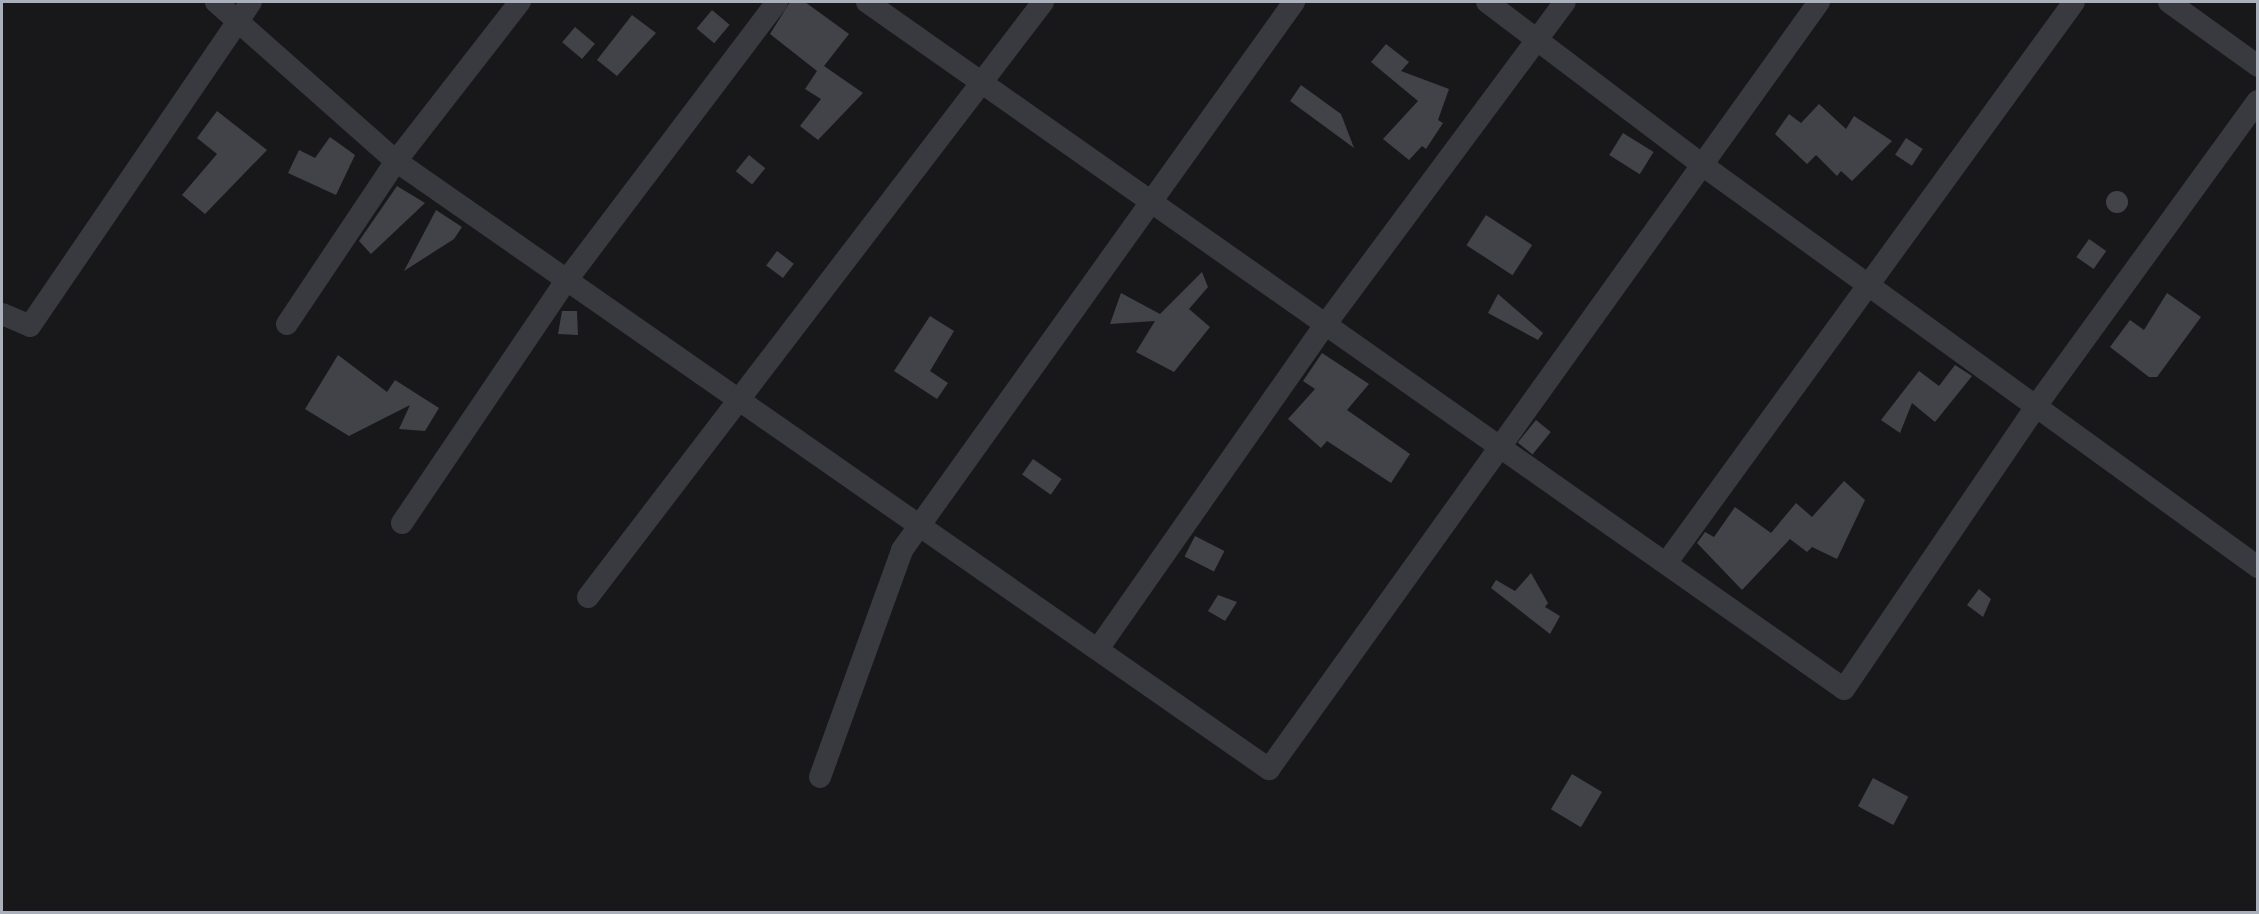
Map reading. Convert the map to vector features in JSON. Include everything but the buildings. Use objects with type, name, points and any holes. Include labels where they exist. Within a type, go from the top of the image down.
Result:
[{"type":"street","points":[[216,2],[396,161],[1269,769],[1819,2]]},
{"type":"street","points":[[2,314],[30,326],[251,2]]},
{"type":"street","points":[[287,324],[396,161],[520,2]]},
{"type":"street","points":[[402,523],[566,281],[777,2]]},
{"type":"street","points":[[867,2],[1328,321],[1844,689],[2036,406],[2258,101]]},
{"type":"street","points":[[588,597],[1043,2]]},
{"type":"street","points":[[820,777],[902,550],[1150,198],[1294,2]]},
{"type":"street","points":[[1487,2],[1701,164],[2258,567]]},
{"type":"street","points":[[1098,649],[1328,321],[1565,2]]},
{"type":"street","points":[[1667,562],[2074,2]]},
{"type":"street","points":[[2169,2],[2258,66]]}]
